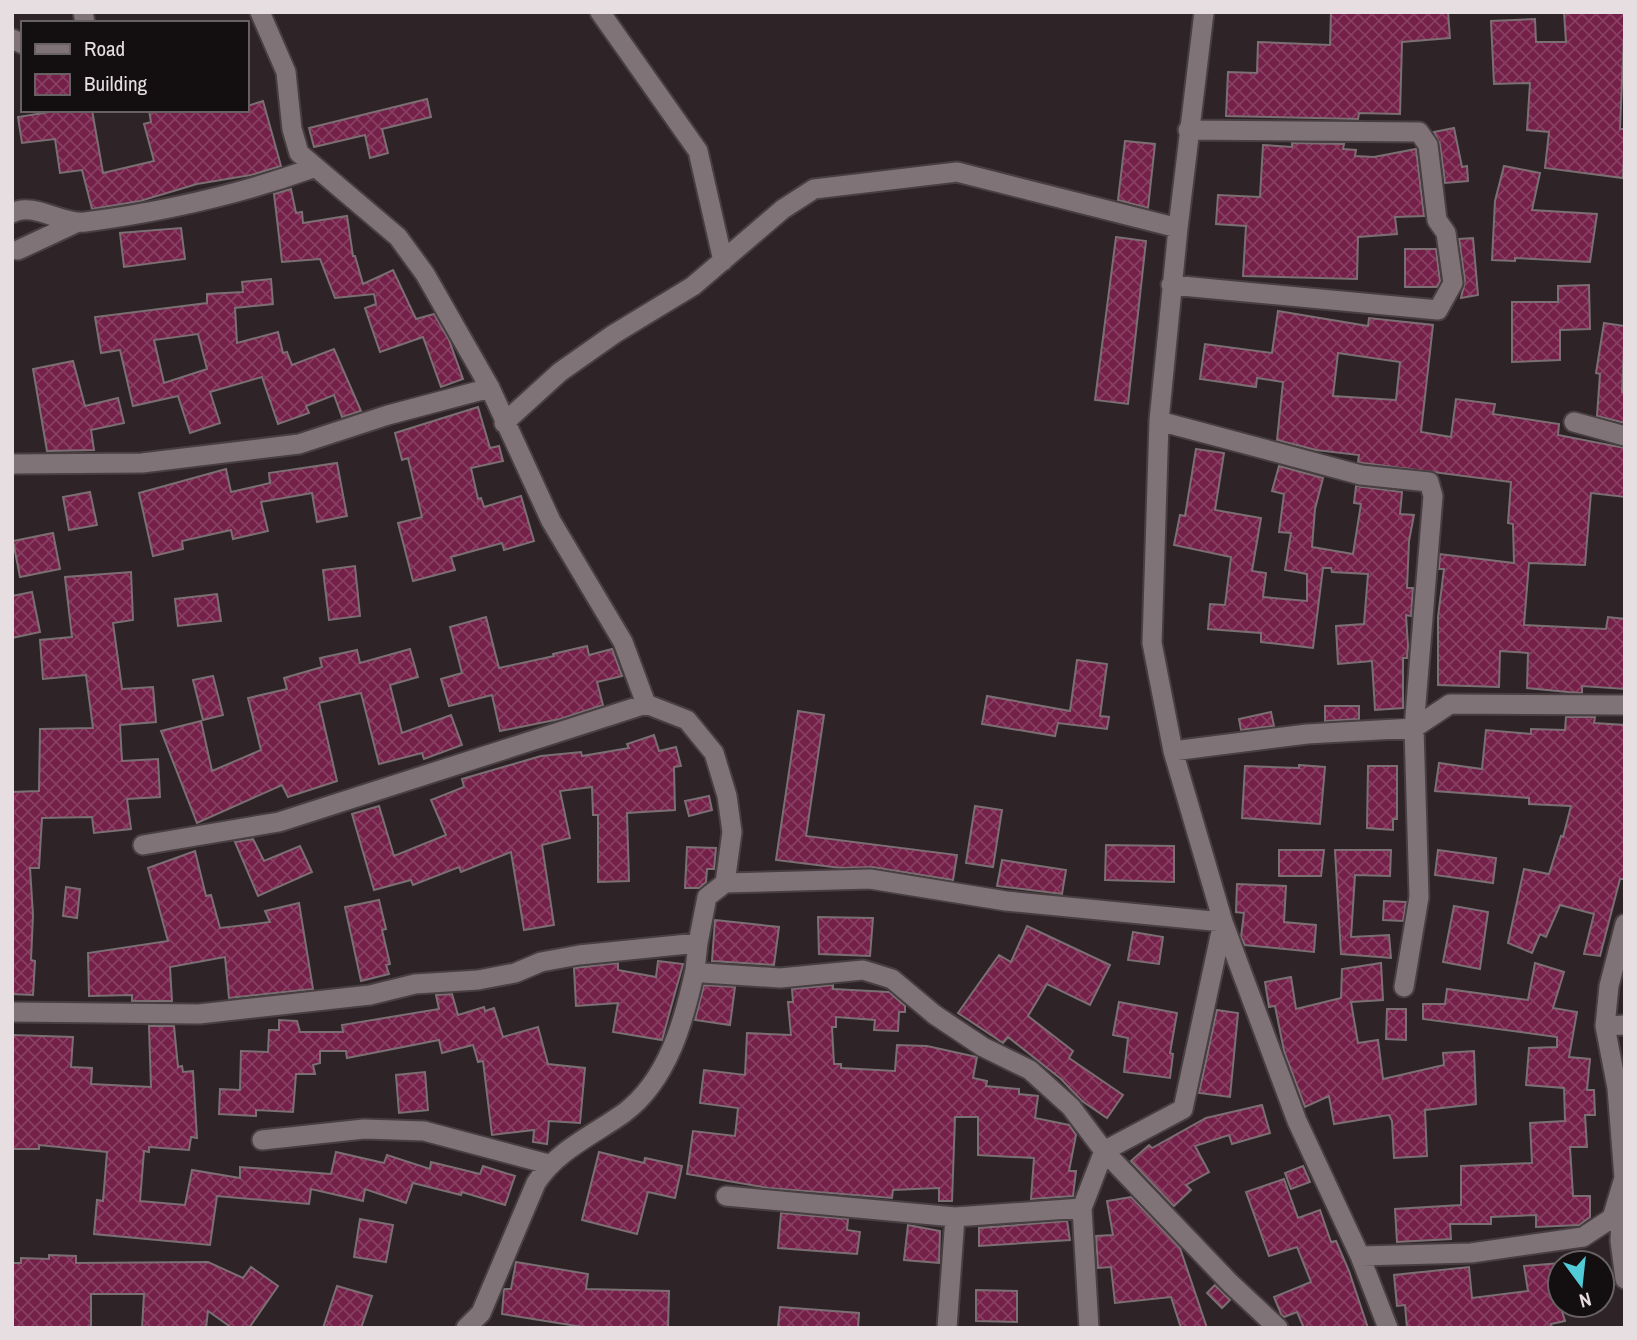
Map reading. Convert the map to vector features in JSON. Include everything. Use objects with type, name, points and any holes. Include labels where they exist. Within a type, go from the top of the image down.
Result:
[{"type":"street","points":[[260,12],[286,72],[292,129],[299,153],[313,168],[398,237],[425,274],[490,388],[551,521],[624,642],[646,704]]},
{"type":"street","points":[[600,12],[698,151],[723,261]]},
{"type":"street","points":[[1204,12],[1188,130],[1159,421],[1152,643],[1173,751],[1223,922],[1297,1121],[1360,1256],[1388,1328]]},
{"type":"street","points":[[1171,285],[1438,310],[1453,283],[1446,233],[1437,220],[1428,145],[1419,132],[1188,130]]},
{"type":"street","points":[[18,250],[76,223],[128,216],[313,168]]},
{"type":"street","points":[[504,423],[559,372],[614,334],[693,286],[783,209],[814,189],[957,172],[1178,228]]},
{"type":"street","points":[[12,214],[32,211],[76,223]]},
{"type":"street","points":[[12,464],[142,463],[299,444],[388,415],[490,388]]},
{"type":"street","points":[[1159,421],[1362,475],[1429,482],[1433,496],[1414,728],[1419,897],[1404,987]]},
{"type":"street","points":[[1574,422],[1625,436]]},
{"type":"street","points":[[143,845],[279,822],[646,704],[687,720],[714,753],[727,796],[732,832],[725,883]]},
{"type":"street","points":[[1173,751],[1307,734],[1414,728],[1450,704],[1625,705]]},
{"type":"street","points":[[466,1328],[481,1313],[536,1183],[548,1164],[627,1110],[653,1083],[685,1014],[707,897],[725,883],[870,879],[1006,901],[1223,922]]},
{"type":"street","points":[[1089,1328],[1082,1208],[1104,1151],[1183,1109],[1223,922]]},
{"type":"street","points":[[1625,924],[1609,985],[1605,1026],[1617,1088],[1624,1178],[1620,1241],[1625,1279]]},
{"type":"street","points":[[12,1012],[199,1014],[370,995],[415,984],[478,980],[515,974],[541,962],[579,955],[698,943]]},
{"type":"street","points":[[695,970],[780,978],[863,970],[892,979],[935,1015],[983,1047],[1030,1070],[1071,1107],[1104,1151],[1230,1283],[1278,1328]]},
{"type":"street","points":[[1605,1026],[1625,1025]]},
{"type":"street","points":[[262,1140],[364,1129],[424,1131],[548,1164]]},
{"type":"street","points":[[1360,1256],[1471,1253],[1583,1237],[1612,1218],[1624,1178]]},
{"type":"street","points":[[726,1196],[955,1217],[1082,1208]]},
{"type":"street","points":[[947,1328],[955,1217]]},
{"type":"building","points":[[1331,12],[1448,12],[1450,38],[1402,42],[1400,114],[1359,113],[1358,119],[1226,116],[1228,72],[1257,73],[1258,42],[1330,45]]},
{"type":"building","points":[[1564,12],[1625,12],[1620,129],[1625,129],[1623,178],[1545,168],[1549,132],[1527,130],[1530,83],[1494,84],[1491,21],[1535,19],[1536,42],[1566,42]]},
{"type":"building","points":[[427,99],[431,117],[382,129],[388,153],[370,158],[365,135],[314,147],[309,128]]},
{"type":"building","points":[[263,101],[281,166],[251,175],[197,184],[140,201],[92,209],[82,170],[60,173],[55,139],[22,143],[18,117],[49,112],[92,112],[103,173],[154,161],[144,124],[151,122],[149,112],[248,112],[248,106]]},
{"type":"building","points":[[1454,128],[1462,167],[1467,166],[1468,181],[1445,183],[1440,144],[1434,132]]},
{"type":"building","points":[[1125,141],[1155,144],[1148,208],[1118,200]]},
{"type":"building","points":[[1292,143],[1344,144],[1343,149],[1356,150],[1355,156],[1374,157],[1416,149],[1424,216],[1395,217],[1397,234],[1358,237],[1357,279],[1243,276],[1246,226],[1216,224],[1218,195],[1260,197],[1263,145],[1292,147]]},
{"type":"building","points":[[1504,166],[1540,173],[1532,210],[1597,214],[1590,262],[1515,258],[1515,261],[1492,260],[1495,201]]},
{"type":"building","points":[[291,189],[296,213],[302,212],[303,223],[347,216],[353,256],[363,284],[393,270],[416,319],[434,314],[449,340],[463,379],[441,387],[423,337],[380,352],[365,308],[376,304],[374,294],[335,298],[320,259],[282,262],[274,194]]},
{"type":"building","points":[[181,228],[185,259],[124,267],[120,233]]},
{"type":"building","points":[[1116,237],[1146,241],[1128,404],[1095,400]]},
{"type":"building","points":[[1473,238],[1478,295],[1461,298],[1465,281],[1459,239]]},
{"type":"building","points":[[1405,249],[1436,249],[1440,281],[1437,287],[1405,287]]},
{"type":"building","points":[[271,279],[273,304],[235,308],[237,343],[278,332],[283,353],[287,352],[292,365],[334,349],[361,411],[342,417],[334,395],[306,406],[309,413],[278,424],[262,377],[210,392],[220,423],[190,433],[178,396],[133,406],[120,350],[101,353],[95,317],[207,303],[207,294],[243,292],[242,282]],"holes":[[[198,334],[207,369],[164,383],[154,340]]]},
{"type":"building","points":[[1589,285],[1590,329],[1560,330],[1560,360],[1512,362],[1512,302],[1558,302],[1558,286]]},
{"type":"building","points":[[1278,311],[1368,326],[1369,318],[1433,325],[1421,432],[1451,437],[1456,399],[1495,404],[1493,414],[1559,424],[1558,435],[1625,448],[1625,497],[1591,493],[1585,565],[1529,563],[1524,625],[1606,629],[1608,617],[1625,619],[1625,689],[1582,686],[1582,693],[1527,688],[1528,653],[1500,651],[1499,687],[1438,685],[1438,617],[1444,569],[1439,569],[1440,554],[1514,563],[1513,524],[1508,523],[1511,482],[1363,463],[1358,462],[1359,455],[1316,450],[1277,440],[1283,382],[1257,378],[1256,387],[1200,379],[1205,344],[1272,353]],"holes":[[[1338,353],[1400,362],[1396,400],[1333,396]]]},
{"type":"building","points":[[1604,323],[1625,326],[1622,392],[1625,392],[1625,423],[1597,416],[1600,374],[1596,373]]},
{"type":"building","points":[[73,361],[85,406],[118,398],[124,423],[91,430],[94,450],[47,451],[33,369]]},
{"type":"building","points":[[478,407],[490,448],[499,446],[503,461],[471,468],[478,499],[481,498],[484,507],[521,496],[534,541],[504,550],[502,543],[451,557],[455,570],[413,581],[398,523],[422,517],[408,458],[402,460],[395,433]]},
{"type":"building","points":[[1196,449],[1224,453],[1215,510],[1261,518],[1252,571],[1266,573],[1263,597],[1307,601],[1307,574],[1285,570],[1291,533],[1279,532],[1284,494],[1272,491],[1279,466],[1323,478],[1315,509],[1312,547],[1353,554],[1361,504],[1354,503],[1356,486],[1402,492],[1400,514],[1414,515],[1409,541],[1407,588],[1413,588],[1411,616],[1406,615],[1408,646],[1407,658],[1403,658],[1403,708],[1375,710],[1372,661],[1338,664],[1336,626],[1364,624],[1368,574],[1332,572],[1331,568],[1323,568],[1313,648],[1261,642],[1261,633],[1208,629],[1210,604],[1225,605],[1231,557],[1174,545],[1180,515],[1185,516]]},
{"type":"building","points":[[337,463],[347,516],[317,522],[312,493],[261,502],[268,531],[233,539],[231,530],[182,541],[183,549],[153,556],[139,493],[226,469],[231,492],[270,483],[269,473]]},
{"type":"building","points":[[90,492],[97,525],[69,530],[63,497]]},
{"type":"building","points":[[53,533],[60,569],[20,577],[13,541]]},
{"type":"building","points":[[355,566],[360,616],[329,620],[323,570]]},
{"type":"building","points":[[131,572],[133,620],[113,623],[122,689],[153,687],[156,722],[120,725],[122,761],[158,759],[160,797],[127,799],[131,829],[94,833],[92,817],[42,818],[39,868],[30,868],[33,915],[31,960],[35,961],[33,995],[12,994],[12,792],[39,791],[40,729],[93,728],[86,675],[43,679],[40,640],[72,637],[65,577]]},
{"type":"building","points":[[32,592],[40,632],[12,638],[12,596]]},
{"type":"building","points":[[217,594],[221,621],[178,626],[175,599]]},
{"type":"building","points":[[486,617],[499,668],[587,646],[589,655],[612,649],[622,676],[597,682],[603,705],[560,719],[500,731],[492,695],[449,706],[441,679],[462,673],[450,627]]},
{"type":"building","points":[[410,649],[418,677],[390,685],[402,733],[451,715],[462,745],[424,759],[422,753],[379,764],[361,693],[319,703],[337,781],[288,797],[282,785],[197,823],[161,731],[201,721],[212,771],[261,750],[248,698],[287,689],[284,678],[322,667],[320,658],[357,650],[360,663]]},
{"type":"building","points":[[1077,660],[1107,664],[1100,716],[1109,717],[1107,729],[1058,723],[1055,736],[982,724],[987,696],[1070,711]]},
{"type":"building","points":[[213,676],[223,715],[203,720],[193,680]]},
{"type":"building","points":[[1325,706],[1359,706],[1359,719],[1325,721]]},
{"type":"building","points":[[798,711],[824,715],[806,836],[957,855],[953,880],[872,867],[841,868],[776,860]]},
{"type":"building","points":[[1271,712],[1274,726],[1241,730],[1239,719]]},
{"type":"building","points":[[1566,717],[1595,717],[1594,723],[1625,725],[1625,879],[1620,879],[1600,956],[1584,954],[1594,914],[1560,905],[1546,937],[1540,934],[1532,953],[1508,943],[1524,869],[1549,874],[1571,806],[1529,804],[1529,798],[1435,791],[1439,763],[1482,769],[1486,730],[1531,734],[1531,729],[1565,730]]},
{"type":"building","points":[[654,735],[659,751],[676,747],[681,766],[674,767],[675,810],[627,813],[629,881],[598,882],[598,815],[593,815],[592,787],[560,791],[570,838],[542,845],[554,925],[524,930],[511,852],[461,872],[459,867],[413,885],[411,880],[374,890],[352,814],[379,806],[394,856],[446,835],[431,800],[464,787],[462,779],[541,756],[581,752],[582,756],[629,748],[627,744]]},
{"type":"building","points":[[1299,765],[1325,767],[1320,824],[1242,818],[1245,766],[1299,768]]},
{"type":"building","points":[[1368,766],[1397,766],[1397,819],[1393,819],[1393,830],[1367,828]]},
{"type":"building","points":[[709,796],[712,810],[689,816],[685,801]]},
{"type":"building","points":[[975,806],[1002,810],[993,867],[966,863]]},
{"type":"building","points":[[253,839],[264,861],[300,846],[312,872],[258,896],[235,842]]},
{"type":"building","points":[[1106,845],[1174,846],[1174,882],[1105,880]]},
{"type":"building","points":[[687,847],[716,848],[714,869],[707,869],[706,882],[699,888],[685,888]]},
{"type":"building","points":[[1279,850],[1324,850],[1321,876],[1279,876]]},
{"type":"building","points":[[1335,850],[1391,850],[1390,876],[1355,875],[1351,937],[1389,935],[1391,958],[1341,954]]},
{"type":"building","points":[[1438,850],[1496,858],[1493,883],[1435,875]]},
{"type":"building","points":[[195,851],[206,896],[211,895],[220,928],[270,922],[265,911],[299,903],[313,989],[229,998],[225,957],[170,967],[172,1001],[132,1001],[132,995],[89,996],[88,953],[168,941],[148,868]]},
{"type":"building","points":[[1002,860],[1066,870],[1062,894],[997,886]]},
{"type":"building","points":[[1237,884],[1286,886],[1284,922],[1316,925],[1314,952],[1245,945],[1241,937],[1244,913],[1236,912]]},
{"type":"building","points":[[66,887],[80,889],[77,918],[63,916]]},
{"type":"building","points":[[379,900],[386,929],[382,930],[390,964],[386,965],[389,974],[361,981],[345,907]]},
{"type":"building","points":[[1384,901],[1406,902],[1403,921],[1383,920]]},
{"type":"building","points":[[1454,906],[1488,912],[1480,969],[1443,962]]},
{"type":"building","points":[[818,917],[873,918],[870,956],[819,954]]},
{"type":"building","points":[[715,920],[779,927],[774,965],[712,961]]},
{"type":"building","points":[[1027,926],[1110,965],[1090,1005],[1047,984],[1028,1016],[1073,1051],[1069,1058],[1123,1095],[1107,1118],[1082,1101],[1061,1079],[1008,1037],[1003,1043],[958,1013],[999,955],[1011,962]]},
{"type":"building","points":[[1133,932],[1163,937],[1159,964],[1128,960]]},
{"type":"building","points":[[658,961],[683,964],[662,1040],[613,1032],[618,1003],[576,1006],[574,968],[618,963],[618,970],[656,977]]},
{"type":"building","points":[[1381,963],[1383,1000],[1351,1002],[1358,1043],[1378,1040],[1383,1079],[1444,1065],[1443,1053],[1474,1051],[1476,1104],[1425,1110],[1427,1156],[1394,1158],[1392,1121],[1389,1115],[1334,1124],[1329,1096],[1305,1107],[1284,1051],[1275,1006],[1269,1007],[1265,982],[1291,977],[1296,1009],[1341,998],[1342,969]]},
{"type":"building","points":[[1535,963],[1564,972],[1553,1008],[1577,1012],[1569,1057],[1590,1059],[1587,1090],[1594,1090],[1595,1115],[1585,1115],[1587,1147],[1570,1147],[1573,1196],[1590,1196],[1590,1217],[1579,1225],[1536,1227],[1536,1215],[1491,1217],[1491,1224],[1450,1224],[1451,1239],[1397,1242],[1395,1209],[1461,1205],[1461,1166],[1532,1163],[1530,1123],[1565,1121],[1564,1088],[1526,1085],[1529,1048],[1557,1047],[1557,1037],[1423,1019],[1423,1004],[1445,1004],[1447,989],[1528,1000]]},
{"type":"building","points":[[704,985],[735,987],[730,1025],[695,1020]]},
{"type":"building","points":[[833,985],[833,989],[889,992],[905,1006],[905,1012],[899,1012],[898,1031],[874,1030],[875,1020],[836,1017],[836,1027],[832,1027],[834,1064],[841,1064],[841,1068],[895,1071],[897,1045],[927,1046],[977,1057],[973,1078],[987,1081],[986,1086],[1019,1089],[1019,1094],[1038,1096],[1035,1118],[1069,1125],[1076,1135],[1069,1171],[1076,1171],[1073,1196],[1031,1199],[1034,1158],[978,1155],[978,1117],[955,1117],[952,1201],[939,1201],[939,1188],[893,1190],[892,1198],[768,1188],[687,1174],[693,1131],[735,1136],[738,1108],[700,1103],[704,1070],[745,1075],[747,1033],[791,1035],[788,1002],[793,1002],[792,989]]},
{"type":"building","points":[[452,994],[458,1015],[484,1007],[485,1011],[494,1008],[503,1037],[538,1027],[548,1064],[585,1068],[580,1123],[549,1121],[547,1144],[533,1142],[534,1130],[492,1135],[483,1061],[478,1062],[473,1045],[442,1053],[439,1040],[347,1058],[346,1051],[320,1051],[320,1063],[313,1065],[315,1074],[296,1074],[293,1112],[256,1110],[256,1116],[219,1114],[220,1089],[240,1090],[241,1051],[268,1052],[269,1030],[279,1030],[279,1020],[297,1021],[300,1032],[343,1032],[342,1025],[439,1009],[436,995]]},
{"type":"building","points":[[1119,1002],[1177,1013],[1170,1053],[1173,1054],[1170,1078],[1124,1072],[1128,1038],[1113,1035]]},
{"type":"building","points":[[1387,1009],[1406,1009],[1406,1040],[1386,1039]]},
{"type":"building","points":[[1217,1010],[1238,1013],[1230,1097],[1199,1093]]},
{"type":"building","points":[[149,1026],[174,1026],[178,1067],[182,1066],[183,1072],[193,1071],[197,1138],[191,1137],[189,1150],[149,1147],[149,1152],[144,1151],[140,1201],[185,1205],[192,1170],[240,1178],[240,1167],[331,1174],[336,1152],[384,1163],[387,1155],[430,1169],[431,1162],[480,1174],[483,1166],[515,1176],[505,1205],[462,1192],[461,1195],[413,1183],[406,1203],[365,1189],[363,1201],[311,1189],[309,1204],[217,1196],[210,1245],[94,1234],[97,1200],[103,1201],[107,1152],[39,1145],[39,1149],[12,1149],[12,1035],[73,1037],[71,1067],[92,1068],[91,1084],[151,1087]]},
{"type":"building","points":[[425,1072],[428,1110],[399,1113],[396,1075]]},
{"type":"building","points":[[1262,1105],[1270,1133],[1232,1144],[1229,1135],[1195,1146],[1209,1172],[1186,1185],[1191,1190],[1174,1206],[1131,1161],[1149,1145],[1152,1148],[1206,1118]]},
{"type":"building","points":[[599,1152],[644,1163],[645,1158],[682,1166],[675,1198],[648,1192],[637,1234],[582,1220]]},
{"type":"building","points":[[1303,1166],[1310,1182],[1291,1189],[1285,1173]]},
{"type":"building","points":[[1284,1179],[1298,1218],[1320,1210],[1331,1242],[1336,1241],[1349,1271],[1368,1328],[1304,1328],[1297,1312],[1284,1317],[1281,1314],[1274,1297],[1311,1282],[1297,1247],[1269,1256],[1246,1192]]},
{"type":"building","points":[[1131,1197],[1180,1248],[1207,1328],[1181,1328],[1171,1297],[1115,1303],[1111,1267],[1098,1268],[1096,1236],[1113,1235],[1107,1201]]},
{"type":"building","points":[[781,1213],[848,1219],[847,1230],[860,1232],[857,1254],[778,1248]]},
{"type":"building","points":[[360,1219],[393,1225],[386,1262],[354,1257]]},
{"type":"building","points":[[1067,1221],[1070,1240],[979,1246],[979,1228]]},
{"type":"building","points":[[908,1225],[940,1231],[939,1263],[904,1260]]},
{"type":"building","points":[[49,1255],[76,1256],[76,1263],[208,1262],[243,1278],[251,1267],[278,1286],[249,1328],[232,1328],[208,1311],[206,1328],[142,1328],[144,1294],[91,1294],[91,1328],[12,1328],[13,1263],[21,1263],[21,1258],[49,1259]]},
{"type":"building","points":[[516,1262],[588,1274],[586,1289],[669,1291],[668,1328],[589,1328],[502,1314],[504,1289],[511,1289]]},
{"type":"building","points":[[1546,1264],[1546,1319],[1565,1321],[1551,1324],[1552,1328],[1407,1328],[1405,1305],[1397,1306],[1394,1275],[1469,1267],[1472,1298],[1528,1291],[1524,1266]]},
{"type":"building","points":[[1215,1285],[1230,1300],[1222,1308],[1207,1293]]},
{"type":"building","points":[[337,1286],[372,1296],[361,1328],[323,1328]]},
{"type":"building","points":[[976,1290],[1017,1291],[1017,1322],[976,1321]]},
{"type":"building","points":[[780,1307],[859,1313],[858,1328],[778,1328]]}]
